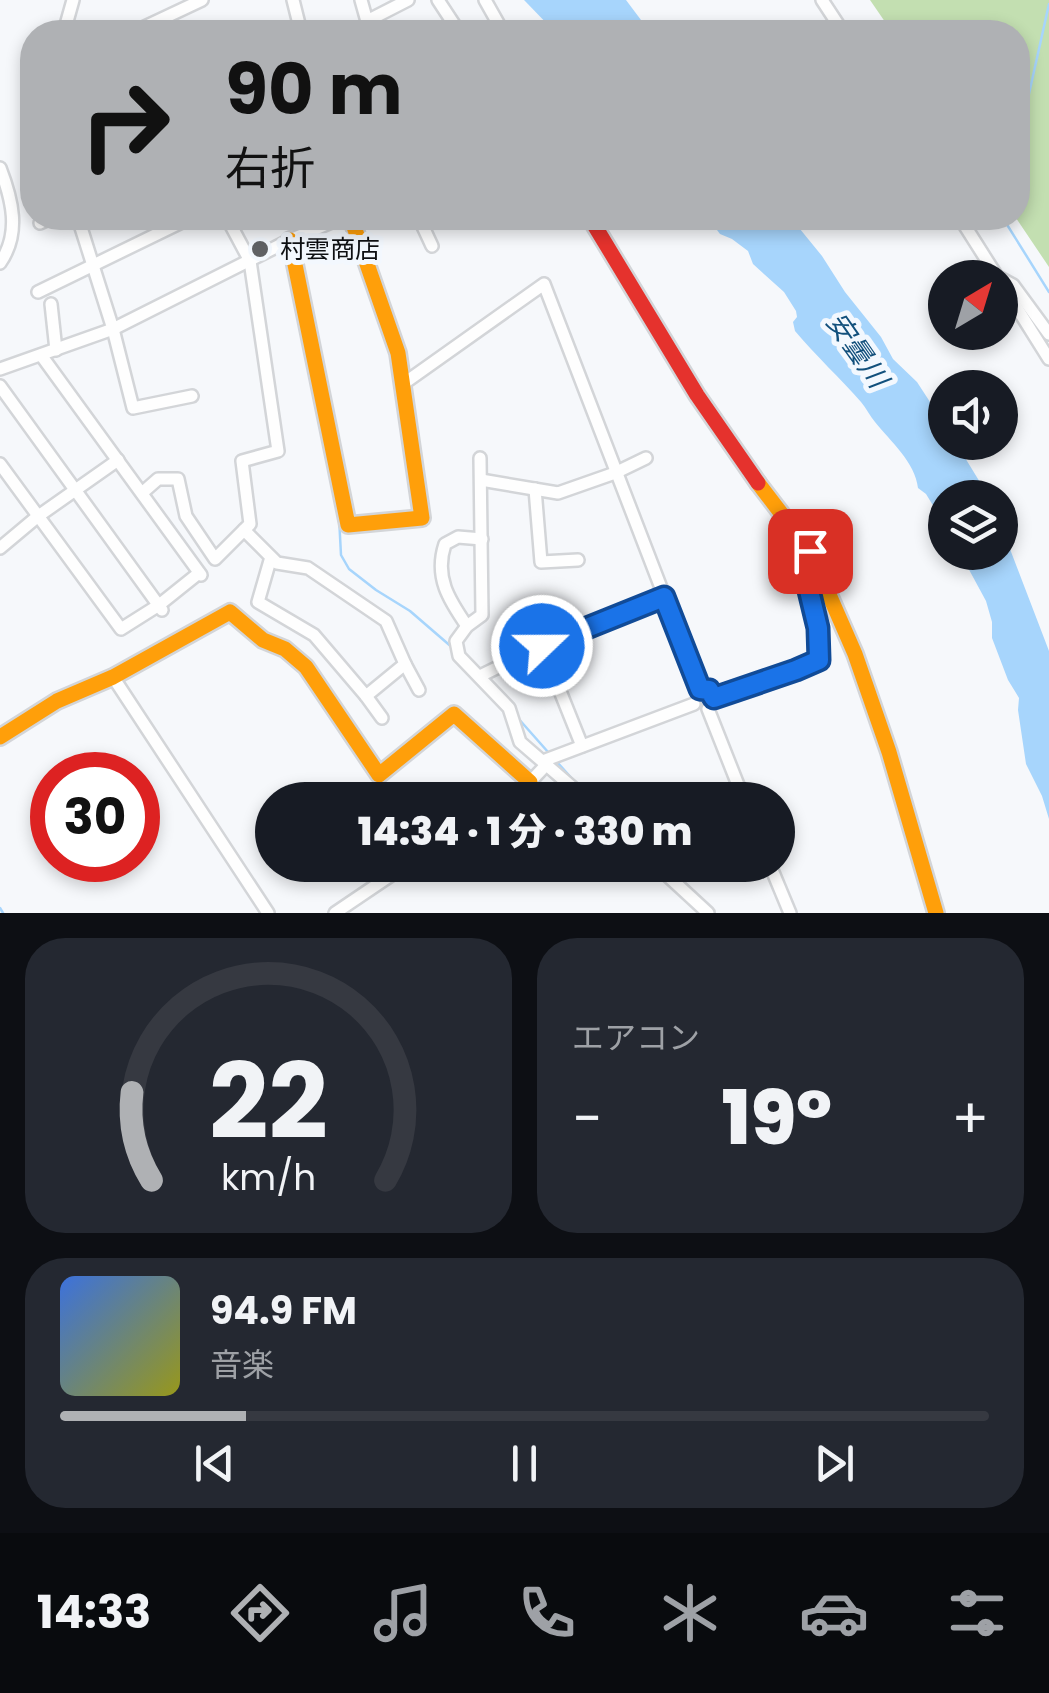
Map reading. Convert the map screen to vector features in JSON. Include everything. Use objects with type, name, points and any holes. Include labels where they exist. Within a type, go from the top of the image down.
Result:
[{"type":"street","points":[[160,20],[202,0]]},
{"type":"street","points":[[378,20],[408,0]]},
{"type":"street","points":[[0,168],[10,194],[14,224],[0,263]]},
{"type":"street","points":[[82,230],[114,329],[132,408],[192,396]]},
{"type":"street","points":[[38,292],[165,230]]},
{"type":"street","points":[[142,493],[158,480],[178,479],[186,516],[214,558],[250,524],[242,461],[278,451],[250,261],[234,230]]},
{"type":"street","points":[[0,370],[114,329],[313,230]]},
{"type":"street","points":[[290,240],[348,524],[422,518],[398,353],[356,230]]},
{"type":"street","points":[[425,230],[432,246]]},
{"type":"street","points":[[597,230],[698,395],[810,551],[856,654],[936,913]]},
{"type":"street","points":[[968,230],[987,260]]},
{"type":"street","points":[[403,384],[544,284],[700,689]]},
{"type":"street","points":[[1018,291],[1049,334]]},
{"type":"street","points":[[51,304],[56,350]]},
{"type":"street","points":[[1018,309],[1049,359]]},
{"type":"street","points":[[0,464],[121,630],[161,608],[201,576],[41,355]]},
{"type":"street","points":[[0,386],[161,608]]},
{"type":"street","points":[[480,458],[482,615],[456,641],[460,656],[509,708],[520,742],[567,782]]},
{"type":"street","points":[[481,480],[558,493],[646,458]]},
{"type":"street","points":[[0,548],[118,460]]},
{"type":"street","points":[[0,493],[13,483]]},
{"type":"street","points":[[535,489],[541,562],[578,560]]},
{"type":"street","points":[[244,530],[277,563],[308,568],[386,621],[420,690]]},
{"type":"street","points":[[467,626],[445,594],[441,556],[446,544],[458,536],[482,538]]},
{"type":"street","points":[[694,704],[702,709],[819,660],[818,628],[805,574],[810,551]]},
{"type":"street","points":[[271,557],[258,602],[314,635],[382,718]]},
{"type":"street","points":[[480,676],[542,646],[664,597]]},
{"type":"street","points":[[0,737],[57,700],[113,678],[230,612],[263,640],[285,649],[306,667],[379,775],[454,714],[530,782],[545,762],[694,704]]},
{"type":"street","points":[[542,646],[582,746]]},
{"type":"street","points":[[366,696],[405,664]]},
{"type":"street","points":[[113,678],[268,913]]},
{"type":"street","points":[[694,704],[694,694],[700,689],[709,690],[738,782]]},
{"type":"street","points":[[335,913],[381,882]]},
{"type":"street","points":[[674,882],[708,913]]},
{"type":"street","points":[[777,882],[790,913]]},
{"type":"green space","points":[[870,0],[1049,0],[1049,267],[1024,230],[1030,230],[1030,20],[884,20]]},
{"type":"water","points":[[524,0],[626,0],[641,20],[543,20]]},
{"type":"water","name":"安曇川","points":[[717,230],[801,230],[881,337],[893,359],[928,399],[928,460],[966,460],[979,480],[928,480],[928,497],[918,488],[901,453],[861,402],[795,331],[796,311],[784,292],[753,264],[748,251]]},
{"type":"water","points":[[969,570],[1018,570],[1049,651],[1049,819],[1026,764],[1019,698],[992,638],[986,601]]},
{"type":"waterway","points":[[1030,89],[1049,4]]},
{"type":"waterway","points":[[1010,230],[1049,292]]},
{"type":"waterway","points":[[339,517],[341,555],[349,569],[410,611],[454,649]]},
{"type":"waterway","points":[[517,717],[548,752]]},
{"type":"waterway","points":[[557,762],[575,782]]},
{"type":"waterway","points":[[0,908],[3,913]]},
{"type":"traffic: slow","points":[[290,240],[348,525],[422,518],[398,353],[355,230]]},
{"type":"traffic: slow","points":[[758,483],[810,551],[855,654],[889,752],[936,913]]},
{"type":"traffic: slow","points":[[0,737],[57,701],[113,677],[230,612],[263,640],[285,649],[306,667],[379,775],[454,714],[530,782]]},
{"type":"traffic: jam","points":[[597,230],[697,395],[758,483]]},
{"type":"place","name":"村雲商店","points":[[260,249]]},
{"type":"route","points":[[542,646],[664,597],[700,689],[706,688],[714,698],[796,670],[819,660],[818,628],[805,574],[810,551]]}]
